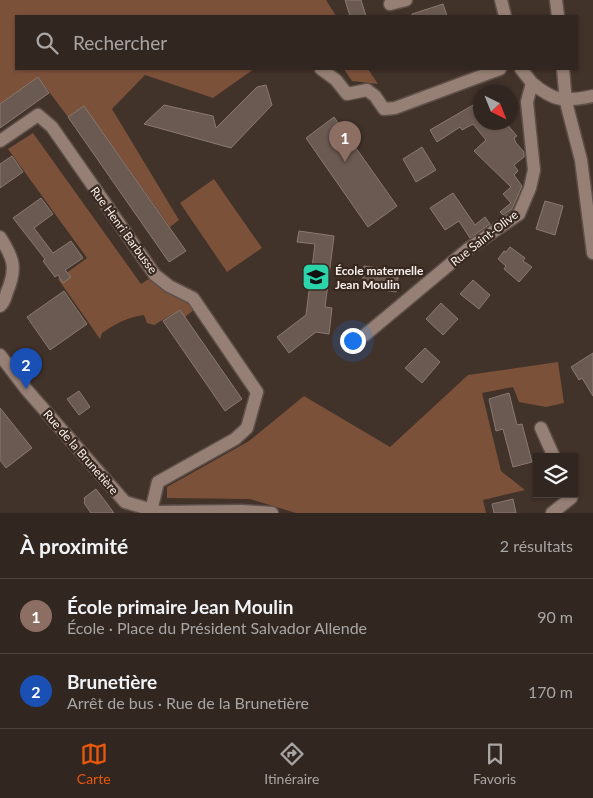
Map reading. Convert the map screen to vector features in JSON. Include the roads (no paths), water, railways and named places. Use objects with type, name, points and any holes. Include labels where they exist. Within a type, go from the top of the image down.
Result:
[{"type":"street","points":[[390,4],[406,0]]},
{"type":"street","points":[[501,0],[505,15]]},
{"type":"street","points":[[556,0],[558,15]]},
{"type":"street","points":[[322,70],[336,80],[347,94],[366,90],[375,96],[384,109],[395,108],[497,70]]},
{"type":"street","points":[[522,70],[532,83],[546,95],[566,102],[593,96]]},
{"type":"street","points":[[563,70],[566,102],[589,194],[593,253]]},
{"type":"street","name":"Rue Saint-Olive","points":[[366,335],[455,260],[519,214],[530,188],[534,170],[527,102],[532,83]]},
{"type":"street","name":"Rue Henri Barbusse","points":[[0,141],[38,115],[52,127],[155,275],[169,286],[193,298],[257,392],[247,428],[235,439],[158,482],[150,511]]},
{"type":"street","points":[[0,237],[14,260],[13,280],[4,303],[0,306]]},
{"type":"street","name":"Rue de la Brunetière","points":[[0,355],[124,507],[150,511],[272,513]]},
{"type":"street","points":[[541,428],[552,453]]},
{"type":"street","points":[[552,513],[571,498]]},
{"type":"place","name":"École primaire Jean Moulin","points":[[345,162]]},
{"type":"place","name":"École maternelle Jean Moulin","points":[[316,277]]},
{"type":"place","name":"Brunetière","points":[[26,389]]}]
